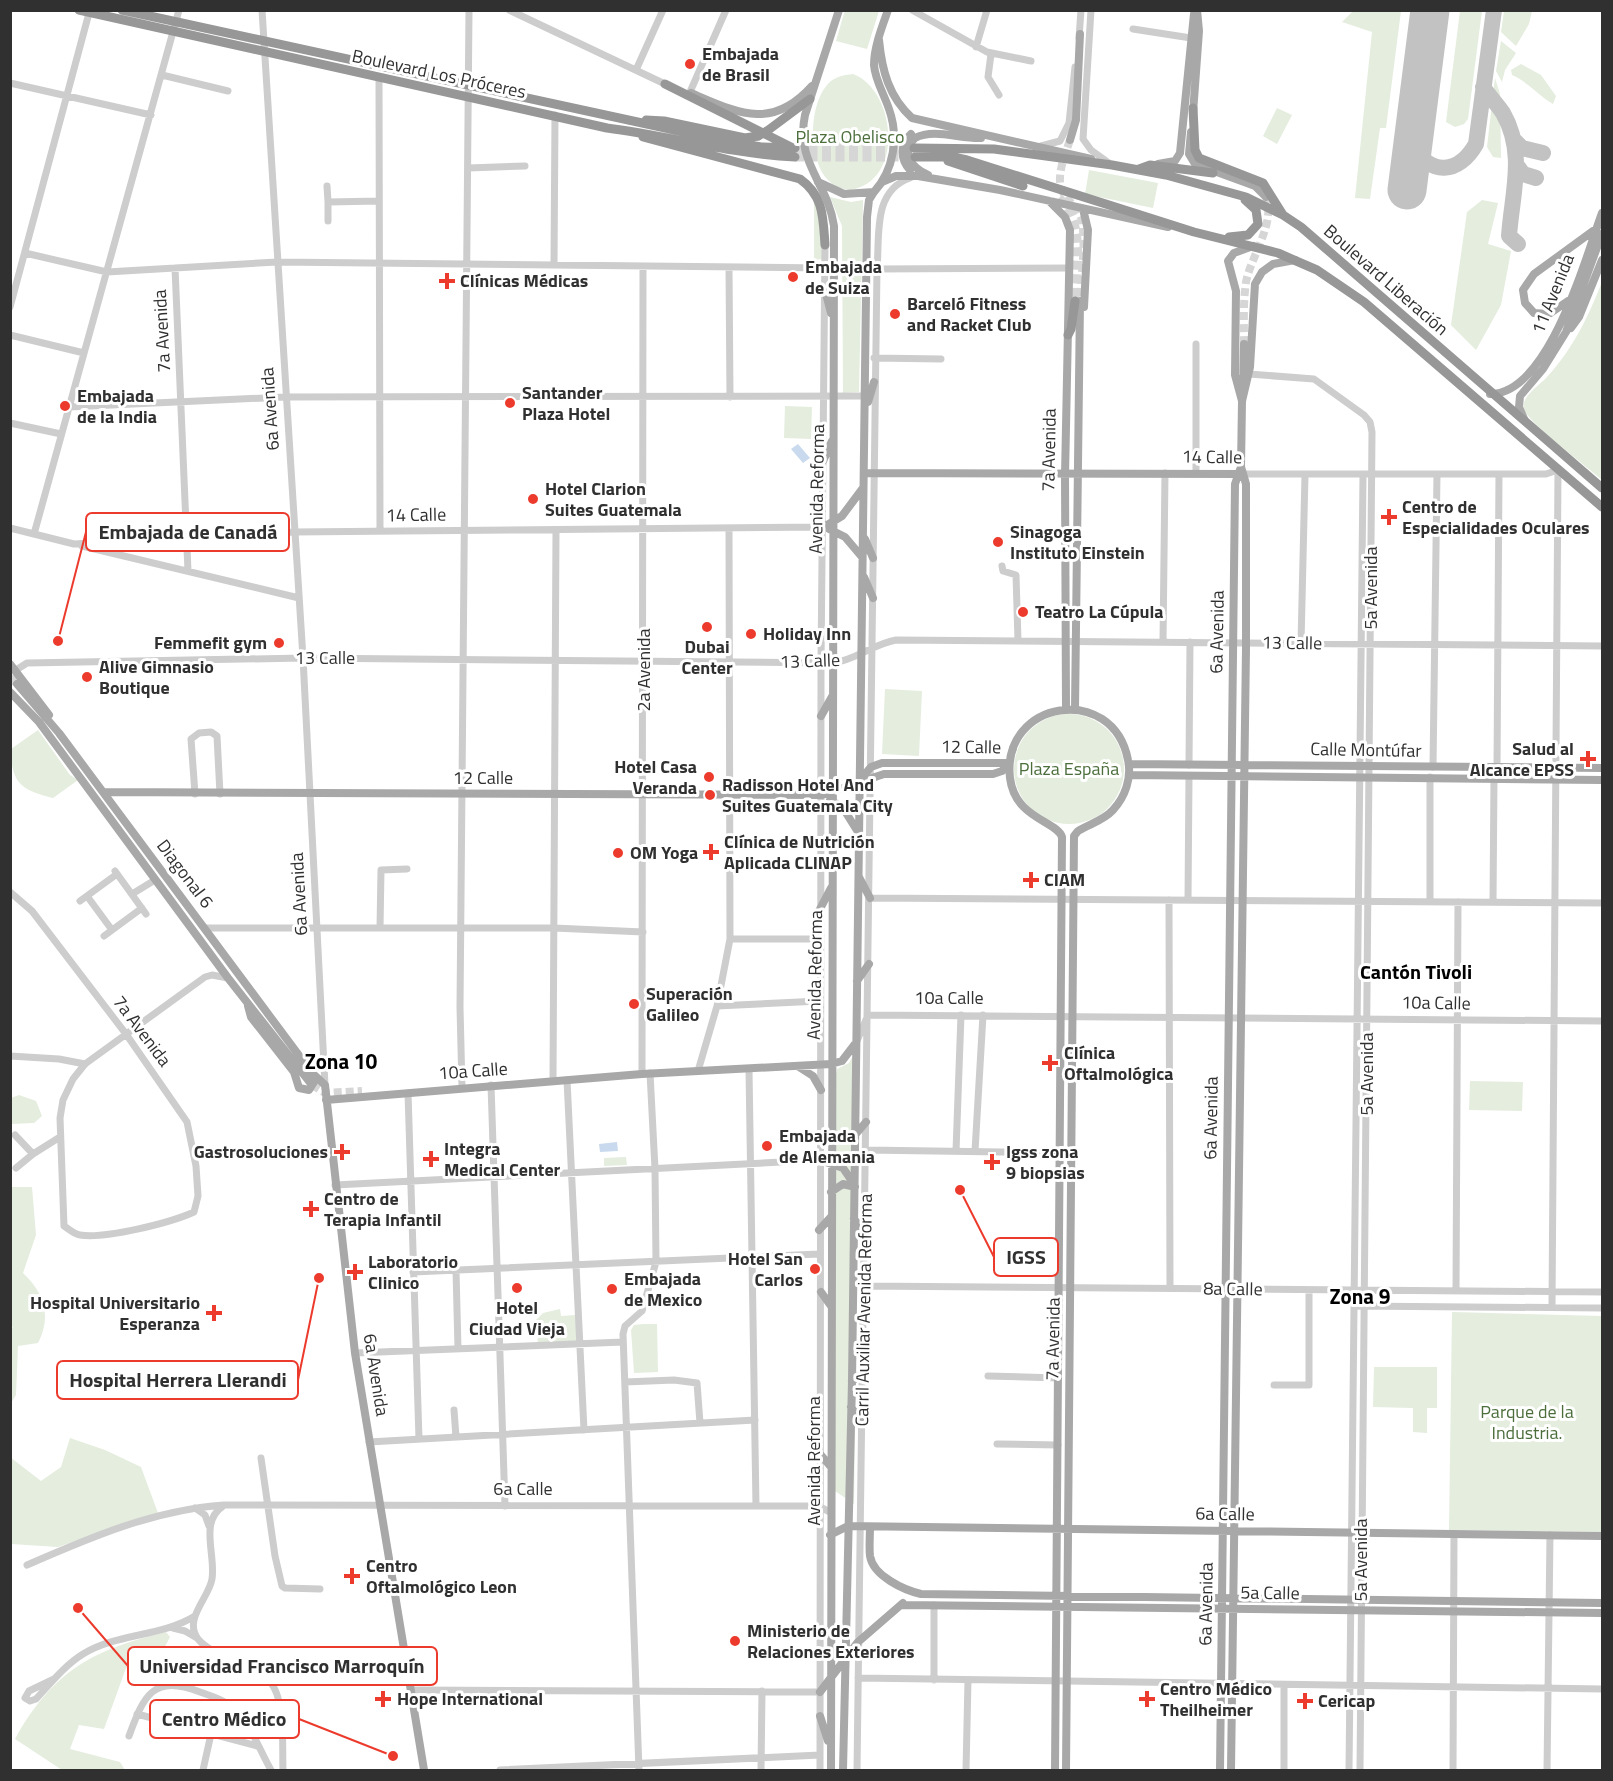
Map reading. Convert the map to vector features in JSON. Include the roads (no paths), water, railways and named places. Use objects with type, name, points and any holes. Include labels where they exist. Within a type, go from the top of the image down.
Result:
[{"type":"highway","name":"Boulevard Los Próceres","points":[[122,10],[175,28],[264,53],[607,128],[656,134],[759,156],[794,151]]},
{"type":"highway","name":"Boulevard Los Próceres","points":[[84,12],[264,43],[761,147],[794,151]]},
{"type":"highway","points":[[665,84],[794,151]]},
{"type":"highway","points":[[638,121],[664,121],[745,138],[758,136],[767,131],[810,99]]},
{"type":"highway","points":[[1194,108],[1195,150],[1199,158],[1263,183],[1275,197],[1283,215]]},
{"type":"highway","points":[[607,128],[778,171],[800,179],[812,188],[820,201],[825,245]]},
{"type":"highway","name":"Boulevard Liberación","points":[[1602,488],[1283,215],[1226,190],[1137,169],[970,147],[915,152],[978,164],[1194,232],[1299,260],[1350,291],[1602,507]]},
{"type":"highway","points":[[941,157],[997,179],[1059,198]]},
{"type":"highway","points":[[1137,169],[1150,165],[1213,172]]},
{"type":"highway","points":[[1220,238],[1248,235],[1258,221],[1257,213],[1252,205],[1226,190]]},
{"type":"highway","points":[[1071,338],[1077,301]]},
{"type":"main road","points":[[839,10],[815,82],[803,132],[808,164],[818,182],[844,194],[874,192]]},
{"type":"main road","points":[[868,394],[867,217],[869,200],[882,182],[892,158],[894,139],[890,111],[874,67],[888,10]]},
{"type":"main road","points":[[1150,165],[1173,162],[1179,155],[1196,10]]},
{"type":"main road","points":[[1196,10],[1199,31],[1190,157],[1195,164],[1255,186],[1266,196]]},
{"type":"main road","points":[[1070,140],[1076,120],[1080,34]]},
{"type":"main road","name":"Boulevard Liberación","points":[[879,40],[888,84],[898,103],[912,118],[1112,165]]},
{"type":"main road","points":[[665,84],[690,92],[732,111],[755,115],[787,107],[804,95],[815,82]]},
{"type":"main road","points":[[917,176],[903,159],[904,143],[915,132],[964,139],[993,138]]},
{"type":"main road","points":[[934,134],[915,138],[909,145],[908,155],[916,169],[939,179]]},
{"type":"main road","name":"Boulevard Liberación","points":[[882,182],[899,175],[939,179],[1194,232]]},
{"type":"main road","name":"Avenida Reforma","points":[[818,182],[828,201],[834,226],[835,326],[830,526],[833,663],[830,1162],[831,1770]]},
{"type":"main road","points":[[825,245],[828,201]]},
{"type":"main road","name":"7a Avenida","points":[[1048,201],[1063,214],[1070,225],[1076,472],[1076,641],[1070,709]]},
{"type":"main road","name":"7a Avenida","points":[[1071,338],[1082,329],[1084,317],[1088,230],[1083,209]]},
{"type":"main road","name":"11 Avenida","points":[[1491,394],[1513,389],[1555,338],[1602,213]]},
{"type":"main road","points":[[1571,299],[1556,311],[1541,314],[1528,309],[1523,297],[1529,279],[1593,231]]},
{"type":"main road","name":"11 Avenida","points":[[1525,422],[1519,407],[1520,396],[1543,369],[1566,332],[1602,234]]},
{"type":"main road","points":[[1566,252],[1587,245]]},
{"type":"main road","name":"6a Avenida","points":[[1242,401],[1235,375],[1236,291],[1228,261],[1234,253],[1253,246]]},
{"type":"main road","name":"6a Avenida","points":[[1220,1770],[1235,484],[1239,470],[1242,401],[1249,374],[1256,280],[1262,272],[1277,262],[1299,260]]},
{"type":"main road","points":[[1566,332],[1578,317],[1602,260]]},
{"type":"main road","points":[[825,290],[835,326]]},
{"type":"main road","name":"7a Avenida","points":[[1070,709],[1066,641],[1065,472],[1071,338],[1077,326],[1077,301]]},
{"type":"main road","points":[[1242,401],[1244,344]]},
{"type":"main road","name":"Avenida Reforma","points":[[843,1770],[852,1381],[863,487],[865,411],[868,394],[874,382]]},
{"type":"main road","points":[[823,461],[834,436]]},
{"type":"main road","name":"6a Avenida","points":[[1231,1770],[1246,484],[1239,470]]},
{"type":"main road","name":"14 Calle","points":[[864,473],[1196,474],[1239,470]]},
{"type":"main road","points":[[862,557],[845,537],[830,526],[851,506],[873,472]]},
{"type":"main road","points":[[863,536],[873,558]]},
{"type":"main road","points":[[862,573],[873,598]]},
{"type":"main road","points":[[12,670],[19,681]]},
{"type":"main road","name":"Diagonal 6","points":[[19,681],[54,720],[59,733],[312,1073],[325,1085]]},
{"type":"main road","name":"Diagonal 6","points":[[10,692],[40,723],[248,1004]]},
{"type":"main road","points":[[821,716],[833,694]]},
{"type":"main road","points":[[1009,763],[1015,742],[1024,729],[1050,712],[1070,709],[1096,715],[1109,724],[1123,742],[1129,764],[1129,775]]},
{"type":"main road","points":[[860,758],[866,766],[872,767]]},
{"type":"main road","name":"12 Calle","points":[[833,797],[860,780],[872,767],[882,763],[1009,763]]},
{"type":"main road","name":"7a Avenida","points":[[1009,763],[1010,780],[1021,804],[1033,817],[1058,829],[1062,837],[1055,1770]]},
{"type":"main road","name":"12 Calle","points":[[860,780],[893,774],[993,774],[1002,771],[1009,763]]},
{"type":"main road","name":"Calle Montúfar","points":[[1129,764],[1602,768]]},
{"type":"main road","name":"7a Avenida","points":[[1066,1770],[1074,836],[1078,831],[1112,812],[1122,798],[1129,775]]},
{"type":"main road","name":"Calle Montúfar","points":[[1129,775],[1602,780]]},
{"type":"main road","name":"12 Calle","points":[[104,792],[822,795]]},
{"type":"main road","points":[[119,831],[118,800],[130,793]]},
{"type":"main road","points":[[822,795],[833,797],[859,833]]},
{"type":"main road","points":[[858,874],[870,898]]},
{"type":"main road","points":[[820,909],[833,885]]},
{"type":"main road","points":[[857,982],[868,964]]},
{"type":"main road","points":[[248,1004],[250,1017],[294,1072],[299,1088],[306,1091],[313,1088],[312,1073]]},
{"type":"main road","points":[[248,1004],[312,1085]]},
{"type":"main road","points":[[831,1065],[842,1061],[856,1043]]},
{"type":"main road","name":"10a Calle","points":[[326,1100],[439,1089],[646,1074],[831,1065]]},
{"type":"main road","points":[[799,1067],[813,1076],[821,1090]]},
{"type":"main road","name":"6a Avenida","points":[[325,1085],[355,1353],[424,1770]]},
{"type":"main road","points":[[362,1091],[421,1087],[439,1089]]},
{"type":"main road","points":[[855,1135],[866,1122]]},
{"type":"main road","points":[[820,1160],[830,1162],[847,1172],[855,1187]]},
{"type":"main road","points":[[831,1191],[843,1184],[855,1187]]},
{"type":"main road","points":[[819,1230],[831,1217]]},
{"type":"main road","points":[[854,1219],[864,1231],[865,1244]]},
{"type":"main road","points":[[820,1292],[831,1306]]},
{"type":"main road","points":[[852,1381],[863,1373]]},
{"type":"main road","points":[[851,1407],[862,1423]]},
{"type":"main road","points":[[820,1454],[831,1467]]},
{"type":"main road","name":"6a Calle","points":[[830,1512],[848,1526],[860,1527],[1602,1536]]},
{"type":"main road","points":[[830,1535],[848,1526]]},
{"type":"main road","name":"5a Calle","points":[[870,1527],[870,1554],[873,1565],[903,1588],[921,1594],[1602,1603]]},
{"type":"main road","name":"5a Calle","points":[[819,1692],[858,1642],[901,1605],[921,1594]]},
{"type":"main road","name":"5a Calle","points":[[901,1605],[1602,1613]]},
{"type":"main road","points":[[820,1716],[831,1749]]},
{"type":"street","points":[[34,534],[180,10]]},
{"type":"street","name":"6a Avenida","points":[[262,10],[303,658],[325,1085]]},
{"type":"street","points":[[462,1088],[461,928],[464,795],[469,10]]},
{"type":"street","points":[[509,10],[665,84]]},
{"type":"street","points":[[636,70],[663,10]]},
{"type":"street","points":[[690,92],[726,10]]},
{"type":"street","points":[[912,10],[991,54],[1031,61]]},
{"type":"street","points":[[976,47],[987,10]]},
{"type":"street","points":[[1039,146],[1057,143],[1067,129],[1080,34],[1081,10]]},
{"type":"street","points":[[1091,10],[1083,139],[1091,150],[1112,165]]},
{"type":"street","points":[[10,307],[67,95],[84,12]]},
{"type":"street","points":[[1133,29],[1191,38]]},
{"type":"street","points":[[991,54],[988,77],[999,95]]},
{"type":"street","points":[[162,75],[228,91]]},
{"type":"street","points":[[379,78],[381,531]]},
{"type":"street","points":[[10,83],[151,115]]},
{"type":"street","points":[[554,265],[555,115]]},
{"type":"street","points":[[468,168],[525,166]]},
{"type":"street","points":[[871,777],[874,358],[877,269],[885,196],[897,183],[917,176]]},
{"type":"street","points":[[327,186],[328,221]]},
{"type":"street","points":[[328,202],[379,201]]},
{"type":"street","points":[[820,1770],[818,1506],[820,1454],[821,663],[830,526],[823,461],[825,245]]},
{"type":"street","points":[[25,253],[107,272],[277,262],[825,268]]},
{"type":"street","name":"2a Avenida","points":[[639,1767],[623,1342],[625,1326],[642,1311],[656,1262],[655,1169],[646,1074],[644,932],[645,397],[643,266]]},
{"type":"street","points":[[729,267],[730,397]]},
{"type":"street","name":"7a Avenida","points":[[175,268],[188,571]]},
{"type":"street","points":[[877,269],[1070,268]]},
{"type":"street","points":[[10,335],[84,353]]},
{"type":"street","points":[[1196,344],[1196,474]]},
{"type":"street","points":[[874,358],[941,359]]},
{"type":"street","name":"5a Avenida","points":[[1249,374],[1314,379],[1337,393],[1370,422],[1372,643],[1365,1306],[1351,1600],[1349,1770]]},
{"type":"street","points":[[69,407],[285,398],[823,398],[868,394]]},
{"type":"street","points":[[10,423],[62,434]]},
{"type":"street","name":"14 Calle","points":[[1239,470],[1305,475],[1371,476],[1546,474],[1558,470]]},
{"type":"street","points":[[1552,1307],[1558,470]]},
{"type":"street","points":[[1163,642],[1165,473]]},
{"type":"street","points":[[1433,767],[1437,474]]},
{"type":"street","points":[[1497,767],[1499,474]]},
{"type":"street","points":[[1301,643],[1305,475]]},
{"type":"street","name":"5a Avenida","points":[[1360,1770],[1361,1600],[1356,1532],[1354,1290],[1363,476]]},
{"type":"street","name":"14 Calle","points":[[99,546],[135,541],[294,532],[830,526]]},
{"type":"street","points":[[10,528],[74,544],[99,546],[134,558],[299,598]]},
{"type":"street","points":[[698,1071],[717,1006],[730,939],[729,528]]},
{"type":"street","points":[[553,1081],[556,530]]},
{"type":"street","points":[[134,558],[128,550],[135,541]]},
{"type":"street","points":[[1002,566],[1004,571],[1016,575],[1018,641]]},
{"type":"street","name":"13 Calle","points":[[27,663],[303,658],[833,663],[861,655],[873,647],[896,640],[1602,646]]},
{"type":"street","points":[[1189,765],[1190,642]]},
{"type":"street","points":[[12,670],[27,663]]},
{"type":"street","points":[[19,681],[21,669],[27,663]]},
{"type":"street","points":[[195,794],[191,739],[199,733],[211,732],[217,736],[220,794]]},
{"type":"street","points":[[1188,900],[1189,776]]},
{"type":"street","name":"Carril Auxiliar Avenida Reforma","points":[[857,1770],[871,777]]},
{"type":"street","points":[[1430,902],[1431,777]]},
{"type":"street","points":[[1493,902],[1494,778]]},
{"type":"street","points":[[380,928],[381,870],[407,869]]},
{"type":"street","points":[[80,901],[116,873],[144,911],[104,936]]},
{"type":"street","points":[[132,894],[155,880]]},
{"type":"street","name":"7a Avenida","points":[[10,891],[32,911],[126,1034],[187,1122],[196,1166],[198,1196],[194,1212],[183,1217],[113,1233],[77,1235],[64,1226],[60,1137]]},
{"type":"street","points":[[87,896],[112,930]]},
{"type":"street","points":[[870,898],[1602,903]]},
{"type":"street","points":[[1169,900],[1170,1288]]},
{"type":"street","points":[[1456,1290],[1458,902]]},
{"type":"street","points":[[205,928],[554,928],[644,932]]},
{"type":"street","points":[[730,939],[820,939]]},
{"type":"street","points":[[16,1168],[60,1137],[60,1118],[66,1093],[85,1064],[205,977],[212,975],[228,978]]},
{"type":"street","points":[[717,1006],[820,1001]]},
{"type":"street","points":[[856,1043],[868,1015]]},
{"type":"street","name":"10a Calle","points":[[868,1015],[1602,1021]]},
{"type":"street","points":[[956,1151],[961,1015]]},
{"type":"street","points":[[975,1151],[983,1015]]},
{"type":"street","points":[[10,1056],[59,1059],[85,1064]]},
{"type":"street","points":[[749,1070],[750,1258],[756,1506]]},
{"type":"street","points":[[567,1080],[584,1430]]},
{"type":"street","points":[[491,1086],[505,1506]]},
{"type":"street","points":[[408,1093],[419,1439]]},
{"type":"street","points":[[15,1135],[33,1154]]},
{"type":"street","points":[[1355,1143],[1366,1142]]},
{"type":"street","points":[[17,1150],[24,1145]]},
{"type":"street","points":[[866,1149],[1059,1152]]},
{"type":"street","points":[[335,1185],[820,1160]]},
{"type":"street","points":[[413,1272],[819,1254]]},
{"type":"street","points":[[456,1270],[458,1349]]},
{"type":"street","name":"8a Calle","points":[[864,1286],[1602,1292]]},
{"type":"street","points":[[1274,1385],[1309,1385],[1309,1290]]},
{"type":"street","points":[[1354,1306],[1602,1308]]},
{"type":"street","points":[[355,1353],[623,1342]]},
{"type":"street","points":[[988,1376],[1058,1378]]},
{"type":"street","points":[[625,1382],[674,1380],[697,1383],[700,1423]]},
{"type":"street","points":[[454,1410],[456,1437]]},
{"type":"street","points":[[369,1442],[755,1420]]},
{"type":"street","points":[[997,1444],[1058,1445]]},
{"type":"street","points":[[261,1458],[279,1576],[285,1588],[320,1589]]},
{"type":"street","name":"6a Calle","points":[[27,1564],[110,1530],[192,1507],[380,1503],[505,1506],[818,1506],[830,1512]]},
{"type":"street","points":[[209,1526],[216,1511],[224,1505]]},
{"type":"street","points":[[192,1507],[205,1515],[209,1526],[213,1577],[211,1587],[195,1616],[197,1638]]},
{"type":"street","points":[[1453,1770],[1454,1534]]},
{"type":"street","points":[[1547,1770],[1550,1535]]},
{"type":"street","points":[[934,1605],[934,1680]]},
{"type":"street","points":[[54,1679],[82,1654],[95,1648],[170,1628],[195,1616]]},
{"type":"street","points":[[170,1628],[185,1631],[224,1657],[261,1675],[273,1684],[279,1701],[283,1770]]},
{"type":"street","points":[[858,1678],[1602,1689]]},
{"type":"street","points":[[966,1770],[968,1680]]},
{"type":"street","points":[[129,1736],[137,1714],[154,1691],[172,1683],[225,1701],[237,1711],[272,1770]]},
{"type":"street","points":[[1284,1684],[1284,1770]]},
{"type":"street","points":[[411,1690],[636,1693],[819,1692]]},
{"type":"street","points":[[761,1770],[762,1691]]},
{"type":"street","points":[[137,1714],[258,1746]]},
{"type":"street","points":[[203,1770],[211,1734]]},
{"type":"street","points":[[500,1770],[639,1767],[761,1757],[820,1755]]},
{"type":"water","points":[[798,444],[810,458],[803,463],[791,449]]},
{"type":"water","points":[[617,1142],[618,1151],[600,1152],[599,1144]]},
{"type":"tunnel","points":[[1070,140],[1061,167],[1060,182],[1064,194],[1077,210],[1082,221],[1080,301]]},
{"type":"tunnel","points":[[795,148],[900,148]]},
{"type":"tunnel","points":[[795,157],[909,157]]},
{"type":"tunnel","points":[[1244,344],[1246,282],[1268,218],[1266,197]]},
{"type":"tunnel","points":[[1059,198],[1073,220],[1076,233],[1078,246],[1075,301]]},
{"type":"tunnel","points":[[10,677],[17,684]]},
{"type":"tunnel","points":[[312,1085],[325,1093],[362,1091]]},
{"type":"place","name":"Embajada de Brasil","points":[[690,64]]},
{"type":"place","name":"Embajada de Suiza","points":[[793,277]]},
{"type":"place","name":"Clínicas Médicas","points":[[447,281]]},
{"type":"place","name":"Barceló Fitness and Racket Club","points":[[895,314]]},
{"type":"place","name":"Santander Plaza Hotel","points":[[510,403]]},
{"type":"place","name":"Embajada de la India","points":[[65,406]]},
{"type":"place","name":"Hotel Clarion Suites Guatemala","points":[[533,499]]},
{"type":"place","name":"Centro de Especialidades Oculares","points":[[1389,517]]},
{"type":"place","name":"Sinagoga Instituto Einstein","points":[[998,542]]},
{"type":"place","name":"Teatro La Cúpula","points":[[1023,612]]},
{"type":"place","name":"Dubai Center","points":[[707,627]]},
{"type":"place","name":"Holiday Inn","points":[[751,634]]},
{"type":"place","name":"Embajada de Canadá","points":[[58,641]]},
{"type":"place","name":"Femmefit gym","points":[[279,643]]},
{"type":"place","name":"Alive Gimnasio Boutique","points":[[87,677]]},
{"type":"place","name":"Salud al Alcance EPSS","points":[[1588,759]]},
{"type":"place","name":"Hotel Casa Veranda","points":[[709,777]]},
{"type":"place","name":"Radisson Hotel And Suites Guatemala City","points":[[710,795]]},
{"type":"place","name":"Clínica de Nutrición Aplicada CLINAP","points":[[711,852]]},
{"type":"place","name":"OM Yoga","points":[[618,853]]},
{"type":"place","name":"CIAM","points":[[1031,880]]},
{"type":"place","name":"Superación Galileo","points":[[634,1004]]},
{"type":"place","name":"Clínica Oftalmológica","points":[[1050,1063]]},
{"type":"place","name":"Embajada de Alemania","points":[[767,1146]]},
{"type":"place","name":"Gastrosoluciones","points":[[342,1152]]},
{"type":"place","name":"Integra Medical Center","points":[[431,1159]]},
{"type":"place","name":"Igss zona 9 biopsias","points":[[992,1162]]},
{"type":"place","name":"IGSS","points":[[960,1190]]},
{"type":"place","name":"Centro de Terapia Infantil","points":[[311,1209]]},
{"type":"place","name":"Hotel San Carlos","points":[[815,1269]]},
{"type":"place","name":"Laboratorio Clinico","points":[[355,1272]]},
{"type":"place","name":"Hospital Herrera Llerandi","points":[[319,1278]]},
{"type":"place","name":"Hotel Ciudad Vieja","points":[[517,1288]]},
{"type":"place","name":"Embajada de Mexico","points":[[612,1289]]},
{"type":"place","name":"Hospital Universitario Esperanza","points":[[214,1313]]},
{"type":"place","name":"Centro Oftalmológico Leon","points":[[352,1576]]},
{"type":"place","name":"Universidad Francisco Marroquín","points":[[78,1608]]},
{"type":"place","name":"Ministerio de Relaciones Exteriores","points":[[735,1641]]},
{"type":"place","name":"Hope International","points":[[383,1699]]},
{"type":"place","name":"Centro Médico Theilheimer","points":[[1147,1699]]},
{"type":"place","name":"Cericap","points":[[1305,1701]]},
{"type":"place","name":"Centro Médico","points":[[393,1756]]},
{"type":"district","name":"Cantón Tivoli","points":[[1416,972]]},
{"type":"district","name":"Zona 10","points":[[341,1062]]},
{"type":"district","name":"Zona 9","points":[[1360,1297]]},
{"type":"park label","name":"Plaza Obelisco","points":[[850,137]]},
{"type":"park label","name":"Plaza España","points":[[1069,769]]},
{"type":"park label","name":"Parque de la Industria.","points":[[1527,1422]]}]
